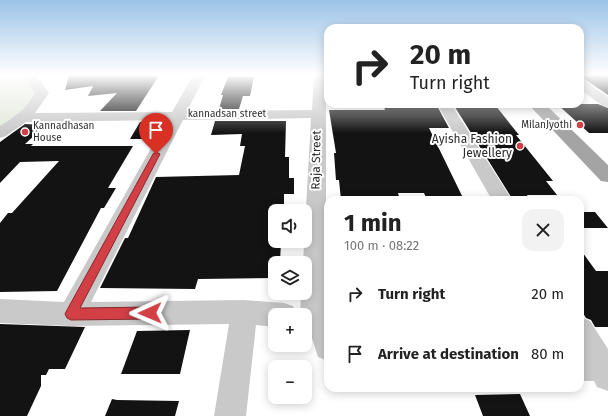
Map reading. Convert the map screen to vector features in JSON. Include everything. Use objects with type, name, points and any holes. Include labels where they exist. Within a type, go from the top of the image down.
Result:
[{"type":"main road","points":[[540,108],[608,176]]},
{"type":"street","points":[[0,133],[23,118],[36,104],[42,93]]},
{"type":"street","points":[[71,314],[190,93]]},
{"type":"street","name":"Raja Street","points":[[309,308],[319,93]]},
{"type":"street","points":[[596,93],[608,102]]},
{"type":"street","points":[[446,108],[500,196]]},
{"type":"street","name":"kannadsan street","points":[[23,118],[317,114]]},
{"type":"street","points":[[0,311],[71,314],[244,312],[268,314]]},
{"type":"street","points":[[230,416],[244,312]]},
{"type":"street","points":[[312,320],[324,332]]},
{"type":"street","points":[[584,338],[600,369]]},
{"type":"shaded area","points":[[0,93],[38,93],[38,94],[0,132]]},
{"type":"building","points":[[89,93],[113,93],[88,96]]},
{"type":"building","points":[[117,93],[147,93],[136,111],[100,111]]},
{"type":"building","points":[[222,93],[251,93],[250,96],[243,96],[239,109],[219,109],[223,95],[221,95]]},
{"type":"building","points":[[584,104],[598,104],[608,108],[608,133],[589,133],[561,108],[584,108]]},
{"type":"building","points":[[384,108],[438,108],[449,128],[429,128],[462,196],[425,196],[424,193],[398,193],[399,196],[341,196],[339,180],[336,180],[334,153],[336,153],[329,110],[385,110]]},
{"type":"building","points":[[456,108],[498,108],[519,135],[516,135],[553,181],[546,181],[557,195],[510,196]]},
{"type":"building","points":[[215,121],[286,121],[285,157],[289,157],[289,178],[294,178],[294,194],[284,194],[284,204],[268,204],[268,248],[281,248],[280,256],[268,256],[268,278],[198,279],[195,289],[100,288],[125,238],[128,238],[156,177],[239,175],[245,146],[240,146],[242,134],[211,135]]},
{"type":"building","points":[[140,122],[158,122],[149,139],[130,139]]},
{"type":"building","points":[[25,124],[46,125],[25,144],[33,144],[31,146],[133,146],[108,188],[116,188],[104,208],[101,208],[57,291],[0,292],[0,223],[8,213],[12,213],[59,161],[20,162],[0,183],[0,142]]},
{"type":"building","points":[[584,212],[595,212],[608,228],[584,228]]},
{"type":"building","points":[[584,254],[596,271],[608,271],[608,327],[595,327],[591,320],[586,318],[584,315]]},
{"type":"building","points":[[0,324],[85,327],[65,369],[49,369],[46,375],[41,375],[41,386],[27,416],[0,416]]},
{"type":"building","points":[[190,330],[180,374],[121,374],[137,331]]},
{"type":"building","points":[[520,394],[530,416],[483,416],[475,395]]},
{"type":"building","points":[[112,399],[179,401],[175,416],[105,416]]},
{"type":"place","name":"MilanJyothi","points":[[580,125]]},
{"type":"place","name":"Kannadhasan House","points":[[25,132]]},
{"type":"place","name":"Ayisha Fashion Jewellery","points":[[520,146]]},
{"type":"route","points":[[150,313],[71,314],[156,154]]}]
